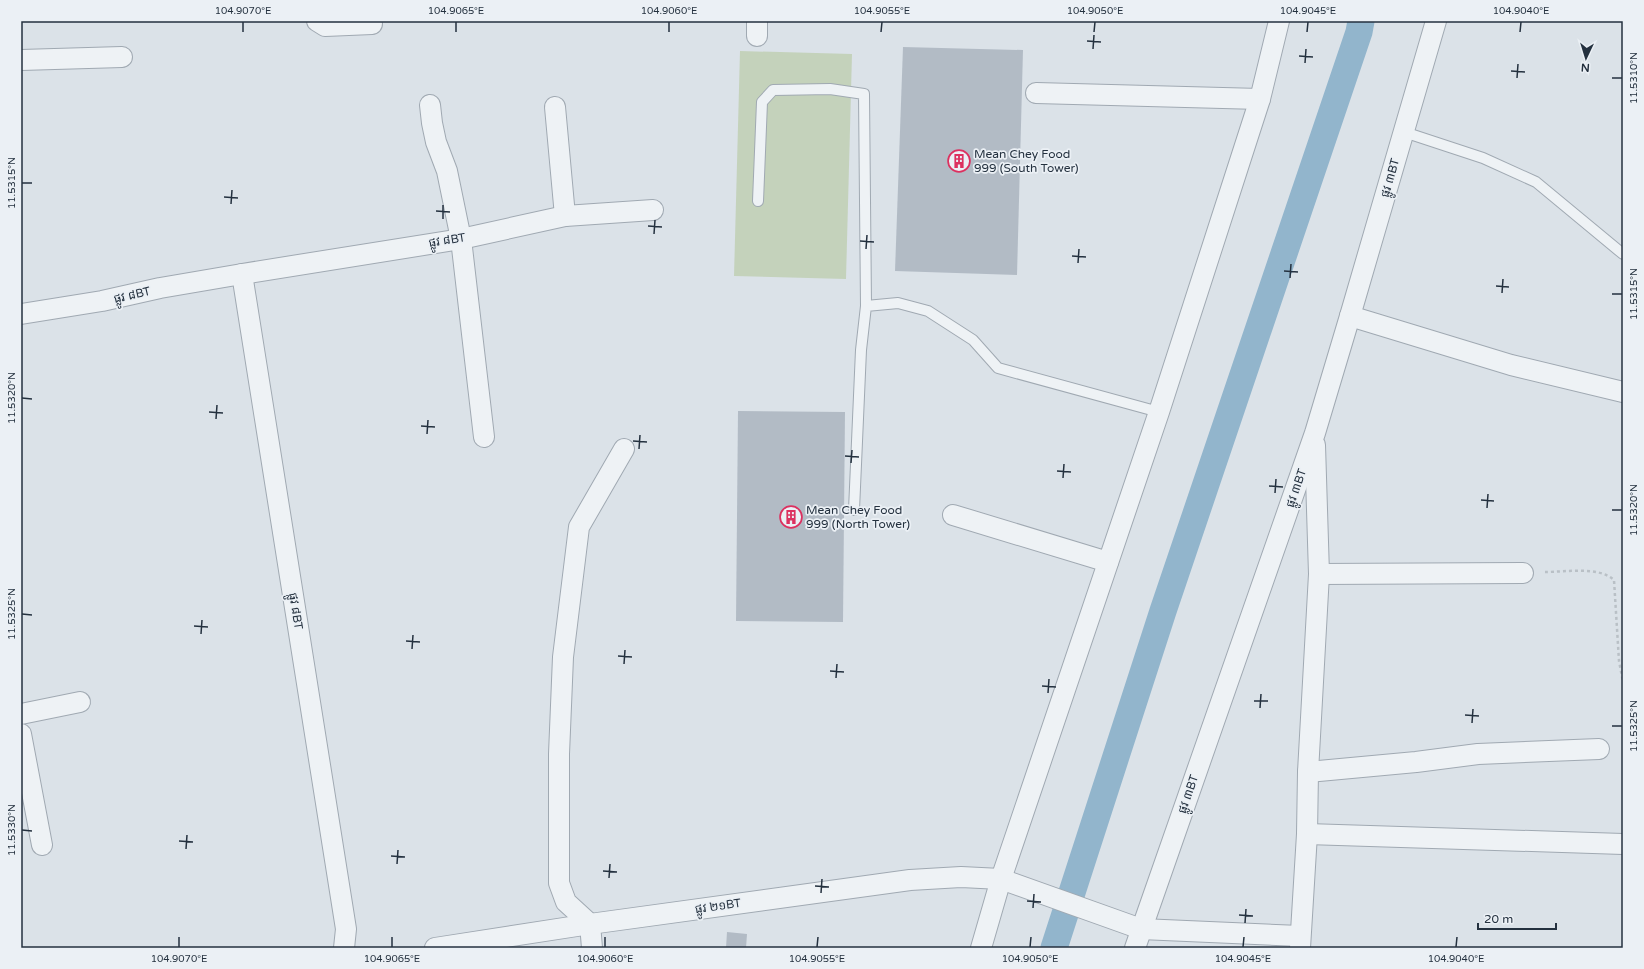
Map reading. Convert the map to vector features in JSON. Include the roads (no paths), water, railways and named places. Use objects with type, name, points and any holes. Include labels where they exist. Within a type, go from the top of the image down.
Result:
[{"type":"street","points":[[317,21],[325,26],[372,24]]},
{"type":"street","points":[[981,948],[1001,879],[1159,412],[1260,99],[1279,21]]},
{"type":"street","name":"ផ្លូវ ៣BT","points":[[1135,948],[1132,925],[1315,433],[1436,21]]},
{"type":"street","points":[[21,60],[122,57]]},
{"type":"street","points":[[1036,93],[1260,99]]},
{"type":"street","points":[[430,105],[436,142],[447,171],[461,239],[484,437]]},
{"type":"street","points":[[555,108],[565,216]]},
{"type":"street","name":"ផ្លូវ ៨BT","points":[[21,314],[102,301],[160,288],[242,274],[461,239],[565,216],[653,210]]},
{"type":"street","name":"ផ្លូវ ៨BT","points":[[242,274],[346,928],[344,948]]},
{"type":"street","points":[[1350,316],[1511,365],[1623,392]]},
{"type":"street","points":[[1300,942],[1307,834],[1308,772],[1319,574],[1315,433]]},
{"type":"street","points":[[592,948],[590,924],[566,902],[559,883],[559,754],[563,657],[579,527],[624,449]]},
{"type":"street","points":[[953,514],[1108,562]]},
{"type":"street","points":[[1319,574],[1523,572]]},
{"type":"street","points":[[21,714],[80,702]]},
{"type":"street","points":[[21,734],[42,845]]},
{"type":"street","points":[[1308,772],[1416,762],[1478,754],[1599,749]]},
{"type":"street","points":[[1307,834],[1623,844]]},
{"type":"street","name":"ផ្លូវ ២១BT","points":[[435,948],[590,924],[910,880],[961,877],[1001,879],[1132,925],[1300,942]]},
{"type":"lane","points":[[758,201],[762,102],[773,90],[830,89],[864,94],[866,306],[860,350],[854,510]]},
{"type":"lane","points":[[1404,132],[1483,158],[1536,182],[1623,254]]},
{"type":"lane","points":[[866,306],[898,303],[928,311],[973,340],[998,368],[1159,412]]},
{"type":"waterway","points":[[1054,948],[1163,611],[1359,32],[1361,21]]},
{"type":"place","name":"Mean Chey Food 999 (South Tower)","points":[[959,161]]},
{"type":"place","name":"Mean Chey Food 999 (North Tower)","points":[[791,517]]}]
